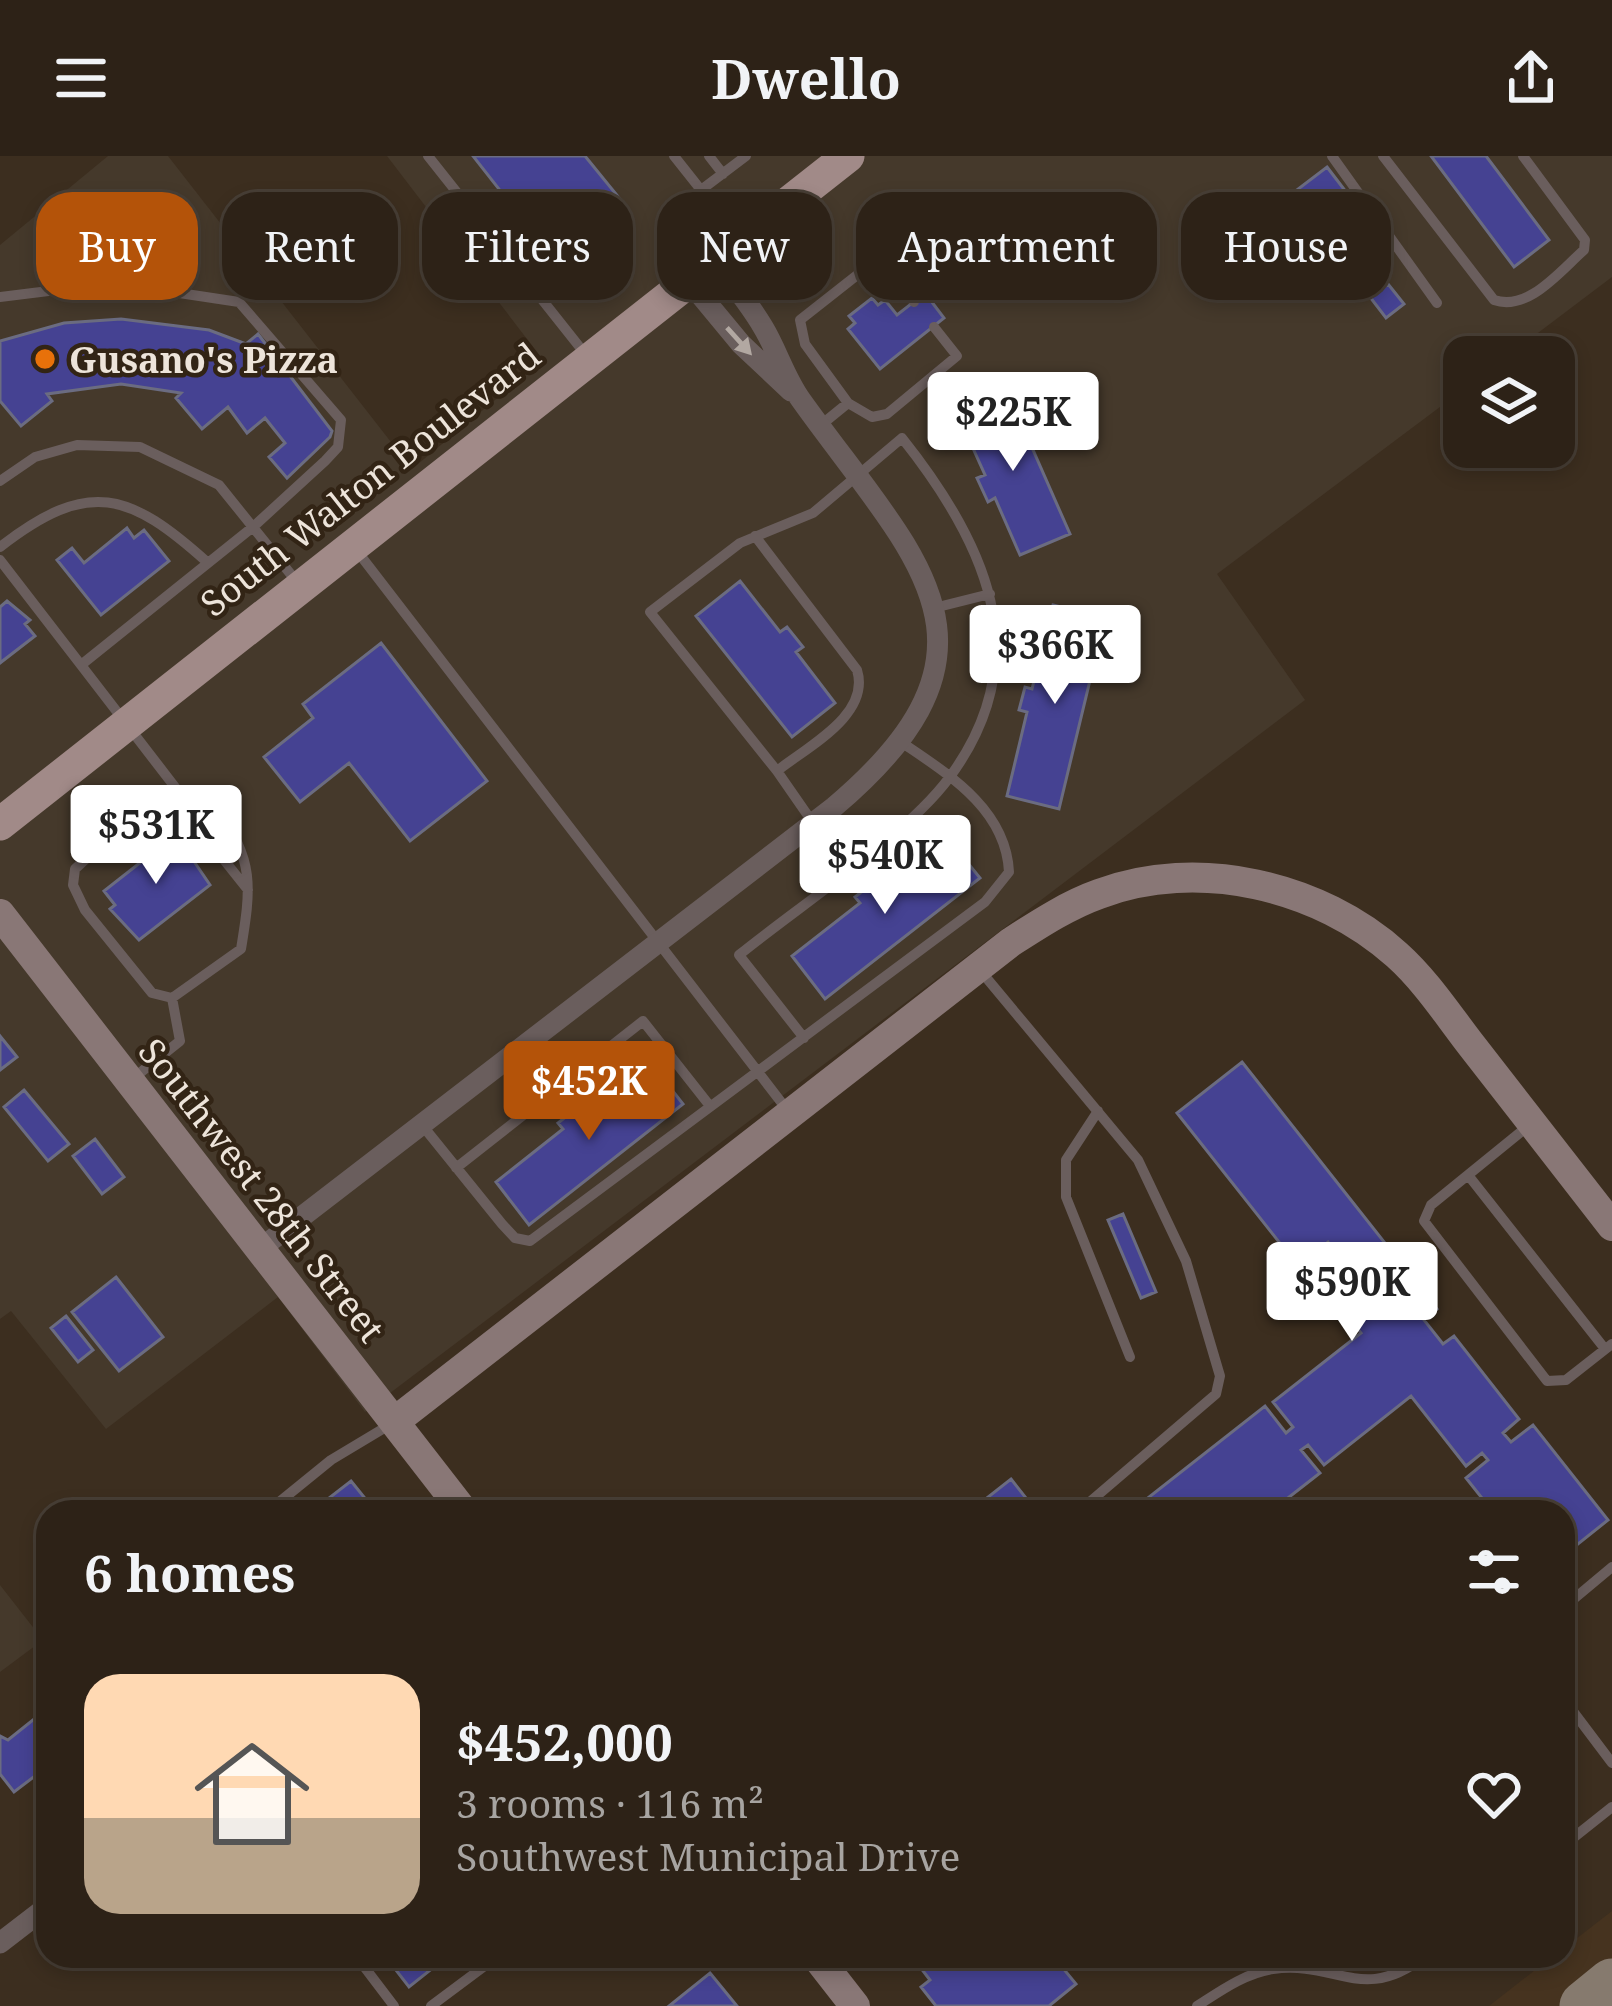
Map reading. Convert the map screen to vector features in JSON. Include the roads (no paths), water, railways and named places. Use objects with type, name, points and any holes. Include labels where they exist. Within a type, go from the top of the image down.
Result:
[{"type":"main road","name":"South Walton Boulevard","points":[[798,192],[839,159]]},
{"type":"main road","name":"South Walton Boulevard","points":[[0,824],[663,300]]},
{"type":"street","points":[[260,1250],[871,777],[901,742],[923,705],[936,665],[934,608],[910,545],[797,395],[753,357],[720,300]]},
{"type":"street","points":[[734,300],[765,329],[797,395]]},
{"type":"street","points":[[394,1422],[978,968],[1039,925],[1100,893],[1153,880],[1206,877],[1275,890],[1333,911],[1398,956],[1612,1226]]},
{"type":"street","name":"Southwest 28th Street","points":[[0,914],[455,1500]]},
{"type":"street","points":[[0,1943],[36,1915]]},
{"type":"street","points":[[825,1968],[855,2006]]},
{"type":"lane","points":[[428,156],[588,357]]},
{"type":"lane","points":[[674,156],[701,190],[746,156]]},
{"type":"lane","points":[[709,156],[723,174]]},
{"type":"lane","points":[[1332,156],[1437,302]]},
{"type":"lane","points":[[1383,156],[1494,300],[1508,304],[1523,301],[1585,250],[1585,240],[1523,156]]},
{"type":"lane","points":[[914,302],[880,256],[800,320],[798,331],[848,403],[872,417],[887,414],[957,356],[934,327]]},
{"type":"lane","points":[[0,297],[113,283],[239,302],[341,420],[343,432],[326,461],[253,527],[81,664]]},
{"type":"lane","points":[[821,425],[848,403]]},
{"type":"lane","points":[[804,1038],[739,955],[845,869],[950,776],[976,731],[997,635],[981,556],[957,509],[902,438],[813,513],[755,536],[650,612],[777,771],[845,869]]},
{"type":"lane","points":[[0,481],[35,457],[77,445],[140,447],[219,485],[299,584]]},
{"type":"lane","points":[[0,547],[34,521],[79,502],[155,516],[208,563]]},
{"type":"lane","points":[[755,536],[857,670],[862,686],[858,701],[845,716],[777,771]]},
{"type":"lane","points":[[351,543],[792,1116]]},
{"type":"lane","points":[[0,560],[178,791],[181,806],[250,893]]},
{"type":"lane","points":[[934,608],[990,594]]},
{"type":"lane","points":[[422,1125],[515,1238],[530,1240],[1000,889],[1009,872],[1008,854],[979,801],[901,742]]},
{"type":"lane","points":[[181,806],[217,808],[243,843],[250,893],[241,949],[172,998],[152,993],[86,910],[73,885],[75,869],[103,843],[148,811],[181,806]]},
{"type":"lane","points":[[978,968],[1138,1160],[1186,1261],[1220,1376],[1216,1394],[1092,1500]]},
{"type":"lane","points":[[129,1082],[180,1041],[172,998]]},
{"type":"lane","points":[[456,1168],[643,1021],[710,1106]]},
{"type":"lane","points":[[526,1045],[559,1087]]},
{"type":"lane","points":[[1098,1111],[1073,1142],[1064,1174],[1066,1197],[1130,1357]]},
{"type":"lane","points":[[1468,1175],[1609,1347],[1566,1380],[1547,1381],[1424,1221],[1431,1205],[1532,1123]]},
{"type":"lane","points":[[282,1500],[331,1460],[394,1422]]},
{"type":"lane","points":[[1575,1598],[1612,1567]]},
{"type":"lane","points":[[1575,1714],[1612,1762]]},
{"type":"lane","points":[[1575,1836],[1612,1807]]},
{"type":"lane","points":[[365,1968],[394,2006]]},
{"type":"lane","points":[[431,2006],[482,1968]]},
{"type":"lane","points":[[1196,2006],[1235,1982],[1273,1969],[1384,1982],[1406,1968]]},
{"type":"place","name":"Gusano's Pizza","points":[[45,359]]}]
